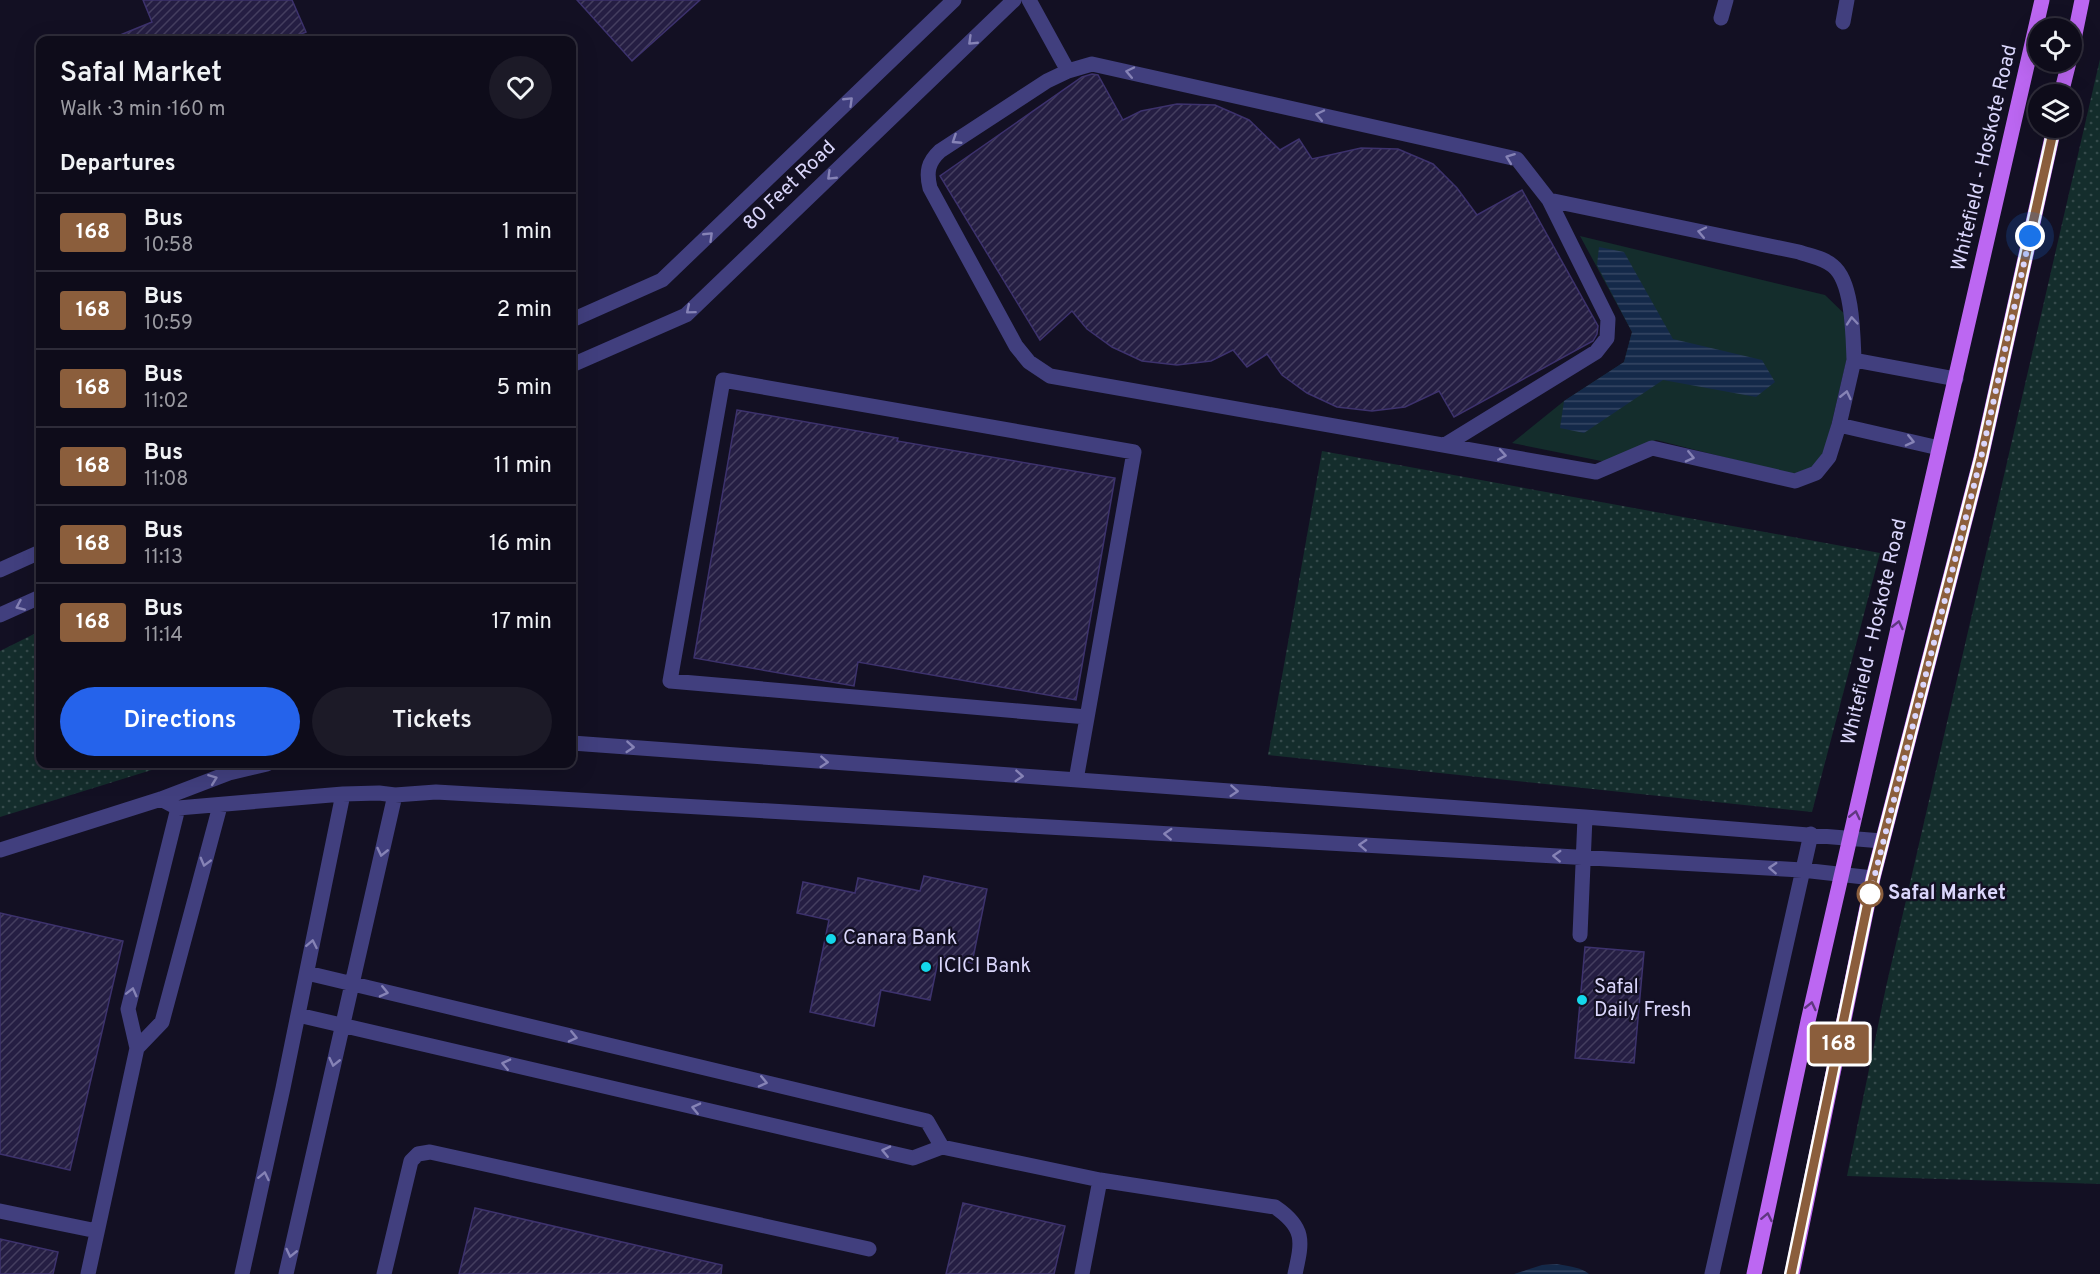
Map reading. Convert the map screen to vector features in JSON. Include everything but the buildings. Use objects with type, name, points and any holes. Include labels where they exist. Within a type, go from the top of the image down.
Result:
[{"type":"main road","name":"Whitefield - Hoskote Road","points":[[1754,1274],[1849,839],[2042,0]]},
{"type":"main road","points":[[2078,18],[2082,0]]},
{"type":"main road","points":[[1791,1274],[1873,878],[1981,458],[2052,138]]},
{"type":"street","name":"80 Feet Road","points":[[576,318],[662,280],[954,0]]},
{"type":"street","name":"80 Feet Road","points":[[576,363],[686,315],[1014,0]]},
{"type":"street","points":[[1029,0],[1068,71]]},
{"type":"street","points":[[1721,18],[1726,0]]},
{"type":"street","points":[[1842,22],[1847,0]]},
{"type":"street","points":[[1445,445],[1596,352],[1607,338],[1608,319],[1549,200],[1517,159],[1092,64],[1068,71],[1047,81],[940,151],[929,164],[927,176],[930,188],[1016,346],[1029,362],[1050,376],[1596,472],[1652,448],[1795,481],[1816,473],[1829,457],[1854,360],[1852,315],[1845,285],[1834,267],[1799,252],[1549,200]]},
{"type":"street","points":[[1854,360],[1956,379]]},
{"type":"street","points":[[1076,780],[1134,452],[723,380],[670,681],[1087,717]]},
{"type":"street","points":[[1839,425],[1939,448]]},
{"type":"street","points":[[0,570],[36,554]]},
{"type":"street","points":[[0,615],[36,599]]},
{"type":"street","points":[[576,743],[1882,841]]},
{"type":"street","points":[[0,850],[251,768]]},
{"type":"street","points":[[161,799],[178,808],[343,794],[395,795],[436,792],[1802,870],[1873,878]]},
{"type":"street","points":[[242,1274],[343,794]]},
{"type":"street","points":[[286,1274],[395,795]]},
{"type":"street","points":[[137,1048],[162,1022],[220,806]]},
{"type":"street","points":[[88,1274],[137,1048],[128,1009],[178,808]]},
{"type":"street","points":[[1580,935],[1585,817]]},
{"type":"street","points":[[1712,1274],[1811,834]]},
{"type":"street","points":[[306,973],[927,1120],[942,1147]]},
{"type":"street","points":[[298,1015],[913,1158],[942,1147],[1100,1180],[1275,1207],[1290,1217],[1302,1243],[1295,1274]]},
{"type":"street","points":[[384,1274],[411,1161],[418,1154],[430,1152],[869,1250]]},
{"type":"street","points":[[1082,1274],[1100,1180]]},
{"type":"street","points":[[0,1211],[97,1231]]},
{"type":"green space","points":[[2100,59],[2100,1184],[1847,1176],[1886,987]]},
{"type":"green space","points":[[1580,236],[1825,295],[1855,324],[1823,460],[1799,476],[1656,440],[1611,463],[1512,443],[1564,401],[1624,362],[1632,332]]},
{"type":"green space","points":[[1322,451],[1880,553],[1812,812],[1268,755]]},
{"type":"green space","points":[[36,633],[36,768],[158,768],[0,817],[0,651]]},
{"type":"water","points":[[1599,247],[1624,252],[1673,339],[1762,360],[1775,382],[1756,397],[1663,380],[1584,433],[1560,428],[1564,401],[1624,362],[1632,332],[1597,265]]},
{"type":"water","points":[[1557,1264],[1578,1268],[1589,1274],[1514,1274],[1542,1265]]},
{"type":"bus line","name":"168","points":[[1791,1274],[1873,878],[1981,458],[2052,138]]},
{"type":"place","name":"Safal Market","points":[[1870,894]]},
{"type":"place","name":"Canara Bank","points":[[831,939]]},
{"type":"place","name":"ICICI Bank","points":[[926,967]]},
{"type":"place","name":"Safal Daily Fresh","points":[[1582,1000]]},
{"type":"route","points":[[1870,894],[1981,458],[2030,236]]}]
